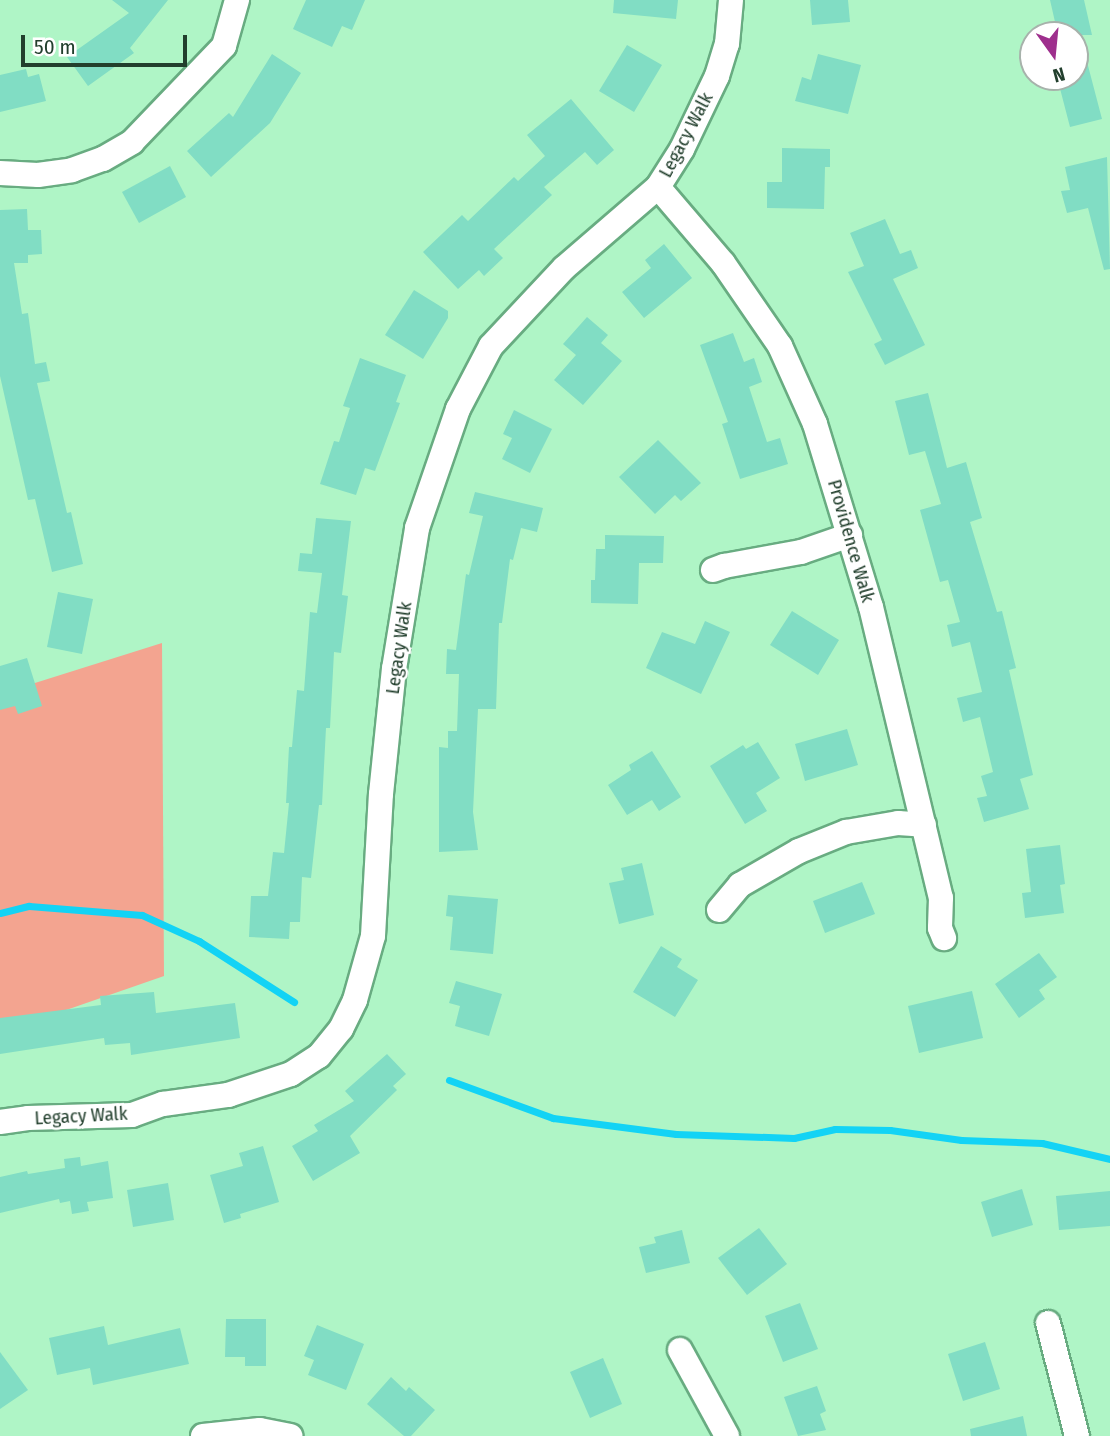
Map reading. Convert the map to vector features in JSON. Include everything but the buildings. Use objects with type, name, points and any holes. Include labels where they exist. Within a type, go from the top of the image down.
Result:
[{"type":"street","points":[[0,173],[38,175],[72,170],[103,159],[132,142],[224,46],[237,0]]},
{"type":"street","name":"Legacy Walk","points":[[0,1122],[28,1118],[132,1115],[163,1104],[228,1095],[291,1074],[319,1055],[341,1029],[366,969],[373,936],[381,794],[393,681],[417,528],[458,409],[491,346],[564,268],[658,187],[682,149],[717,76],[727,44],[731,0]]},
{"type":"street","name":"Providence Walk","points":[[658,187],[723,263],[780,346],[815,424],[850,535],[924,825],[942,898],[940,928],[944,938]]},
{"type":"street","points":[[713,570],[801,552],[850,535]]},
{"type":"street","points":[[719,909],[740,885],[799,851],[846,832],[898,823],[924,825]]},
{"type":"street","points":[[1048,1323],[1077,1436]]},
{"type":"street","points":[[680,1350],[727,1436]]},
{"type":"street","points":[[204,1436],[260,1430],[290,1436]]},
{"type":"shaded area","points":[[162,643],[164,976],[0,1033],[0,694]]},
{"type":"waterway","points":[[0,913],[29,906],[142,915],[199,941],[294,1002]]},
{"type":"waterway","points":[[449,1080],[553,1118],[676,1134],[794,1138],[835,1129],[890,1130],[961,1140],[1042,1143],[1110,1159]]}]
